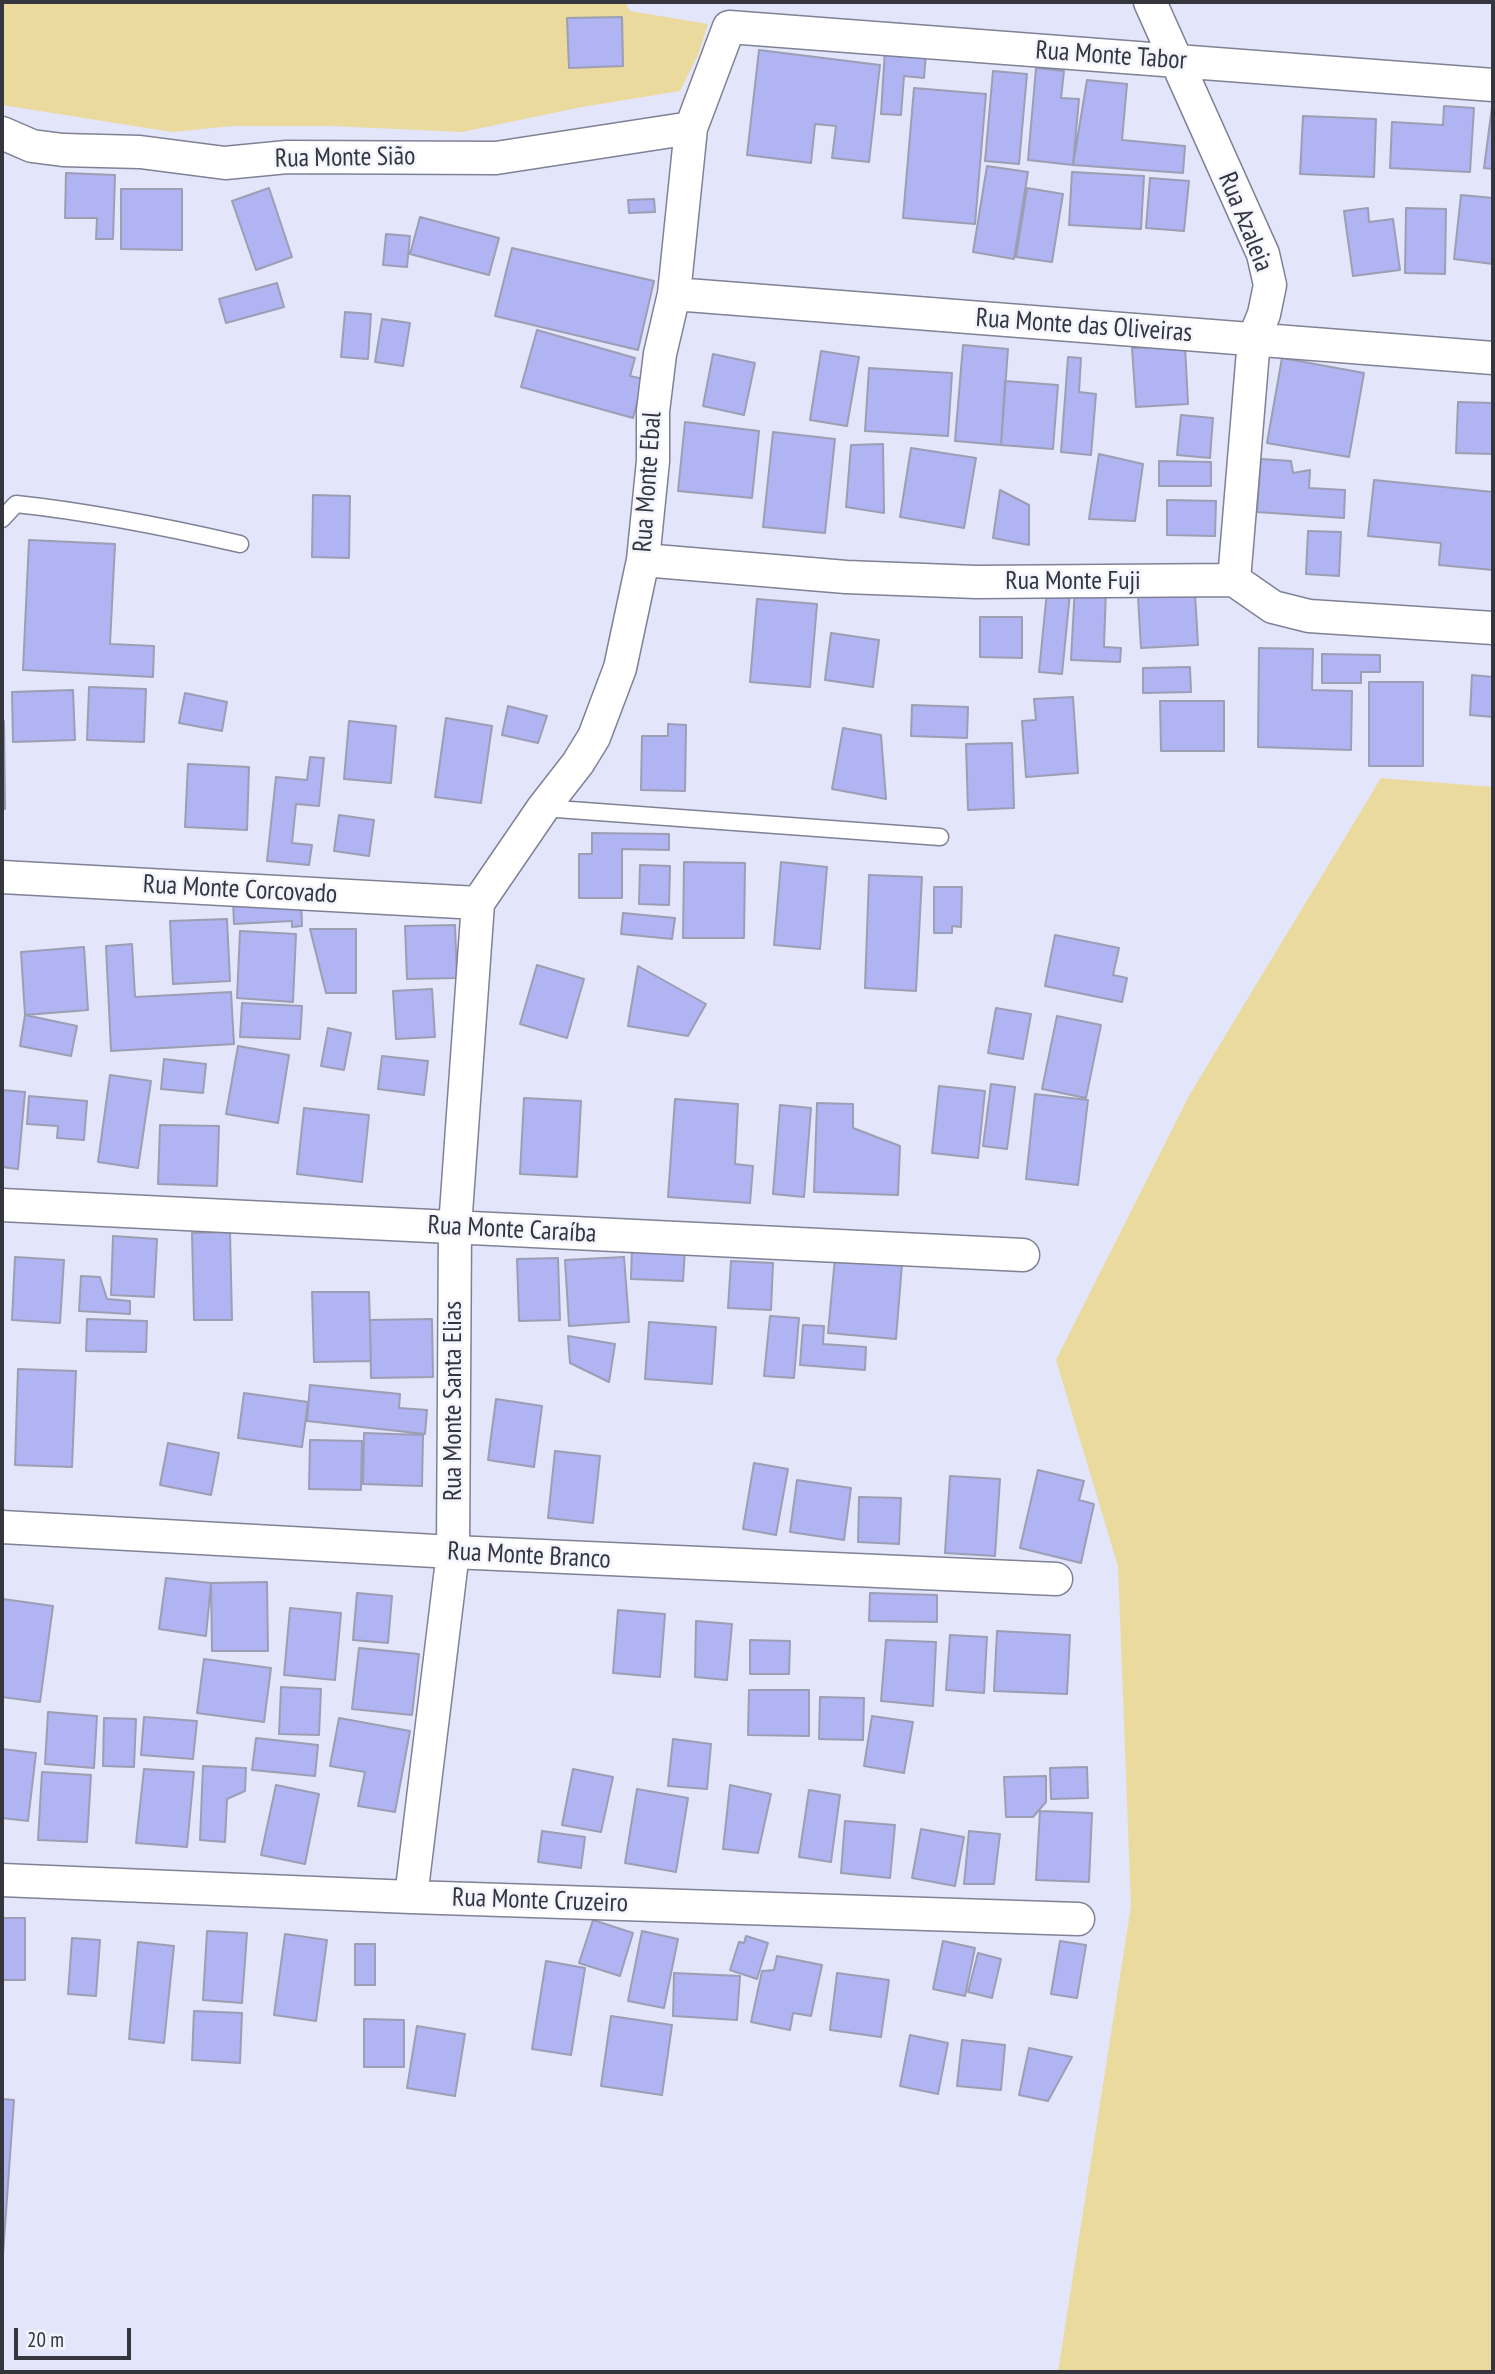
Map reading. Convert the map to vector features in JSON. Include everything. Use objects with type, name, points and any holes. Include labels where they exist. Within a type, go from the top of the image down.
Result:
[{"type":"street","name":"Rua Azaleia","points":[[1150,2],[1263,254],[1270,285],[1264,314],[1254,339],[1234,580]]},
{"type":"street","name":"Rua Monte Tabor","points":[[729,27],[1493,85]]},
{"type":"street","name":"Rua Monte Ebal","points":[[478,903],[594,737],[620,668],[643,560],[653,461],[653,411],[660,354],[674,294],[691,128],[729,27]]},
{"type":"street","name":"Rua Monte Sião","points":[[2,133],[43,148],[141,152],[225,163],[287,157],[496,158],[691,128]]},
{"type":"street","name":"Rua Monte das Oliveiras","points":[[674,294],[1493,358]]},
{"type":"street","name":"Rua Monte Fuji","points":[[643,560],[846,577],[976,582],[1234,580]]},
{"type":"street","points":[[1234,580],[1273,607],[1310,616],[1493,628]]},
{"type":"street","name":"Rua Monte Corcovado","points":[[2,877],[478,903]]},
{"type":"street","name":"Rua Monte Santa Elias","points":[[411,1897],[453,1552],[455,1227],[478,903]]},
{"type":"street","name":"Rua Monte Caraíba","points":[[2,1205],[1023,1255]]},
{"type":"street","name":"Rua Monte Branco","points":[[2,1527],[453,1552],[1056,1579]]},
{"type":"street","name":"Rua Monte Cruzeiro","points":[[2,1880],[411,1897],[1078,1919]]},
{"type":"lane","points":[[2,519],[16,505],[80,511],[240,544]]},
{"type":"lane","points":[[543,808],[940,837]]},
{"type":"shaded area","points":[[2,2],[625,2],[630,11],[708,24],[698,55],[680,91],[582,107],[462,132],[330,126],[233,126],[172,132],[2,105]]},
{"type":"shaded area","points":[[1381,778],[1493,787],[1493,2372],[1058,2372],[1131,1906],[1118,1566],[1056,1360],[1190,1094]]},
{"type":"building","points":[[622,17],[623,66],[569,68],[567,18]]},
{"type":"building","points":[[885,49],[926,53],[924,78],[904,76],[901,115],[881,114]]},
{"type":"building","points":[[759,50],[880,65],[869,162],[832,158],[836,126],[815,124],[811,163],[747,155]]},
{"type":"building","points":[[1036,68],[1064,71],[1061,98],[1079,99],[1073,165],[1028,160]]},
{"type":"building","points":[[993,71],[1027,74],[1019,164],[985,161]]},
{"type":"building","points":[[1087,80],[1127,84],[1122,140],[1185,146],[1183,173],[1073,165]]},
{"type":"building","points":[[914,88],[986,94],[975,224],[903,218]]},
{"type":"building","points":[[1444,106],[1474,108],[1470,172],[1390,168],[1392,122],[1443,125]]},
{"type":"building","points":[[1493,107],[1493,169],[1484,168]]},
{"type":"building","points":[[1303,116],[1376,119],[1374,177],[1300,174]]},
{"type":"building","points":[[987,166],[1028,172],[1014,259],[973,252]]},
{"type":"building","points":[[1072,172],[1144,176],[1141,229],[1069,225]]},
{"type":"building","points":[[66,173],[115,175],[113,239],[96,239],[97,218],[65,218]]},
{"type":"building","points":[[1150,178],[1189,181],[1184,231],[1146,228]]},
{"type":"building","points":[[269,188],[292,257],[256,270],[232,201]]},
{"type":"building","points":[[1027,188],[1063,194],[1052,262],[1016,257]]},
{"type":"building","points":[[121,189],[182,189],[182,250],[121,249]]},
{"type":"building","points":[[1461,195],[1493,198],[1493,264],[1454,259]]},
{"type":"building","points":[[654,199],[655,212],[629,213],[628,200]]},
{"type":"building","points":[[1368,208],[1369,222],[1393,219],[1400,270],[1353,276],[1344,211]]},
{"type":"building","points":[[1406,208],[1446,209],[1445,274],[1405,273]]},
{"type":"building","points":[[420,217],[499,238],[489,275],[410,254]]},
{"type":"building","points":[[386,234],[410,236],[407,267],[383,265]]},
{"type":"building","points":[[512,248],[654,281],[638,350],[495,316]]},
{"type":"building","points":[[277,283],[284,307],[226,323],[219,299]]},
{"type":"building","points":[[345,312],[371,314],[368,359],[341,357]]},
{"type":"building","points":[[382,319],[410,323],[403,366],[375,362]]},
{"type":"building","points":[[537,330],[635,358],[630,376],[643,379],[633,418],[521,387]]},
{"type":"building","points":[[963,345],[1008,349],[1001,445],[955,441]]},
{"type":"building","points":[[1185,346],[1188,404],[1136,407],[1132,348]]},
{"type":"building","points":[[821,351],[859,357],[847,426],[810,420]]},
{"type":"building","points":[[713,354],[755,363],[744,415],[703,406]]},
{"type":"building","points":[[1068,357],[1081,358],[1079,392],[1096,394],[1091,455],[1061,452]]},
{"type":"building","points":[[1282,358],[1364,373],[1349,457],[1267,443]]},
{"type":"building","points":[[869,368],[952,373],[948,436],[865,431]]},
{"type":"building","points":[[1005,381],[1058,385],[1053,449],[1001,445]]},
{"type":"building","points":[[1458,402],[1493,403],[1493,454],[1456,453]]},
{"type":"building","points":[[1181,415],[1213,418],[1210,458],[1177,455]]},
{"type":"building","points":[[685,422],[759,431],[752,498],[678,491]]},
{"type":"building","points":[[773,432],[835,439],[825,533],[763,527]]},
{"type":"building","points":[[883,444],[884,513],[846,507],[851,445]]},
{"type":"building","points":[[911,448],[976,458],[964,528],[900,517]]},
{"type":"building","points":[[1099,454],[1143,464],[1135,521],[1089,519]]},
{"type":"building","points":[[1261,459],[1291,461],[1293,473],[1310,470],[1309,488],[1345,490],[1344,518],[1257,512]]},
{"type":"building","points":[[1159,461],[1211,462],[1211,486],[1159,486]]},
{"type":"building","points":[[1374,480],[1493,492],[1493,570],[1439,565],[1441,543],[1368,536]]},
{"type":"building","points":[[1000,490],[1029,505],[1029,545],[993,538]]},
{"type":"building","points":[[313,495],[350,496],[349,558],[312,557]]},
{"type":"building","points":[[1167,500],[1216,501],[1215,536],[1167,535]]},
{"type":"building","points":[[1308,531],[1341,532],[1339,576],[1306,574]]},
{"type":"building","points":[[29,540],[115,544],[110,644],[154,646],[153,677],[23,670]]},
{"type":"building","points":[[1075,586],[1106,588],[1104,647],[1121,648],[1120,662],[1071,660]]},
{"type":"building","points":[[1047,591],[1070,593],[1062,674],[1039,672]]},
{"type":"building","points":[[1195,593],[1198,645],[1141,648],[1138,597]]},
{"type":"building","points":[[757,599],[817,604],[810,687],[750,682]]},
{"type":"building","points":[[980,617],[1022,617],[1022,658],[980,657]]},
{"type":"building","points":[[831,633],[879,640],[873,687],[825,680]]},
{"type":"building","points":[[1259,648],[1313,649],[1312,690],[1352,691],[1351,750],[1258,747]]},
{"type":"building","points":[[1322,654],[1380,655],[1380,672],[1361,672],[1361,683],[1322,683]]},
{"type":"building","points":[[1190,667],[1191,692],[1143,693],[1143,668]]},
{"type":"building","points":[[1472,675],[1493,677],[1493,717],[1470,715]]},
{"type":"building","points":[[1369,682],[1423,682],[1423,766],[1369,766]]},
{"type":"building","points":[[89,687],[146,689],[144,742],[87,740]]},
{"type":"building","points":[[73,690],[75,740],[13,742],[12,692]]},
{"type":"building","points":[[185,693],[227,702],[222,731],[179,723]]},
{"type":"building","points":[[1073,697],[1078,773],[1026,777],[1022,721],[1036,720],[1034,699]]},
{"type":"building","points":[[1160,701],[1224,701],[1224,751],[1161,751]]},
{"type":"building","points":[[912,705],[968,707],[967,738],[911,736]]},
{"type":"building","points":[[508,706],[547,716],[538,743],[502,735]]},
{"type":"building","points":[[446,718],[492,726],[481,803],[435,797]]},
{"type":"building","points":[[4,721],[5,809],[2,809]]},
{"type":"building","points":[[349,721],[396,726],[391,783],[344,779]]},
{"type":"building","points":[[668,724],[686,725],[685,791],[641,790],[642,736],[668,736]]},
{"type":"building","points":[[843,728],[881,735],[886,799],[832,789]]},
{"type":"building","points":[[1012,743],[1014,808],[968,810],[966,744]]},
{"type":"building","points":[[310,757],[324,758],[319,806],[296,804],[292,843],[312,845],[309,865],[267,861],[276,777],[307,780]]},
{"type":"building","points":[[188,764],[249,767],[247,830],[185,827]]},
{"type":"building","points":[[339,815],[374,820],[369,856],[334,851]]},
{"type":"building","points":[[592,833],[669,834],[669,850],[622,849],[622,898],[579,898],[579,854],[592,854]]},
{"type":"building","points":[[684,862],[745,863],[744,938],[683,938]]},
{"type":"building","points":[[781,862],[827,867],[820,949],[774,945]]},
{"type":"building","points":[[640,865],[670,866],[669,905],[639,904]]},
{"type":"building","points":[[869,875],[922,877],[916,991],[865,988]]},
{"type":"building","points":[[934,887],[962,887],[961,927],[952,926],[952,933],[934,933]]},
{"type":"building","points":[[301,898],[302,926],[292,927],[292,921],[234,924],[233,900]]},
{"type":"building","points":[[623,913],[675,918],[672,939],[621,934]]},
{"type":"building","points":[[227,919],[230,981],[173,984],[170,921]]},
{"type":"building","points":[[455,925],[457,978],[407,979],[405,926]]},
{"type":"building","points":[[310,929],[356,929],[356,993],[326,993]]},
{"type":"building","points":[[240,931],[296,934],[293,1002],[237,998]]},
{"type":"building","points":[[1055,935],[1119,948],[1113,975],[1127,978],[1122,1002],[1045,986]]},
{"type":"building","points":[[132,944],[135,997],[231,992],[234,1044],[111,1051],[106,946]]},
{"type":"building","points":[[84,947],[88,1010],[25,1015],[21,952]]},
{"type":"building","points":[[537,965],[584,979],[567,1038],[520,1024]]},
{"type":"building","points":[[638,966],[706,1004],[688,1036],[628,1026]]},
{"type":"building","points":[[432,989],[435,1037],[396,1039],[393,991]]},
{"type":"building","points":[[242,1003],[302,1006],[300,1039],[240,1037]]},
{"type":"building","points":[[996,1008],[1031,1014],[1023,1059],[988,1053]]},
{"type":"building","points":[[25,1015],[77,1026],[71,1056],[20,1046]]},
{"type":"building","points":[[1057,1016],[1101,1025],[1086,1098],[1042,1089]]},
{"type":"building","points":[[328,1028],[351,1033],[344,1070],[321,1066]]},
{"type":"building","points":[[238,1046],[289,1055],[278,1123],[226,1114]]},
{"type":"building","points":[[382,1056],[428,1061],[424,1095],[378,1089]]},
{"type":"building","points":[[164,1059],[206,1064],[203,1093],[161,1089]]},
{"type":"building","points":[[110,1075],[151,1081],[138,1168],[98,1162]]},
{"type":"building","points":[[991,1084],[1015,1087],[1007,1149],[983,1146]]},
{"type":"building","points":[[939,1086],[985,1091],[978,1158],[932,1153]]},
{"type":"building","points":[[2,1090],[25,1092],[18,1169],[2,1167]]},
{"type":"building","points":[[1035,1094],[1088,1100],[1078,1185],[1026,1179]]},
{"type":"building","points":[[29,1096],[87,1101],[84,1140],[57,1138],[58,1126],[27,1124]]},
{"type":"building","points":[[524,1098],[581,1101],[577,1177],[520,1174]]},
{"type":"building","points":[[675,1099],[738,1104],[735,1164],[753,1166],[750,1203],[668,1197]]},
{"type":"building","points":[[817,1103],[853,1104],[853,1128],[900,1146],[898,1195],[814,1192]]},
{"type":"building","points":[[780,1105],[811,1108],[804,1197],[773,1194]]},
{"type":"building","points":[[304,1108],[369,1115],[362,1182],[297,1174]]},
{"type":"building","points":[[160,1125],[219,1126],[217,1186],[158,1184]]},
{"type":"building","points":[[230,1232],[232,1320],[194,1320],[192,1233]]},
{"type":"building","points":[[113,1236],[157,1239],[154,1297],[111,1295]]},
{"type":"building","points":[[632,1247],[685,1249],[683,1281],[631,1279]]},
{"type":"building","points":[[15,1257],[64,1260],[60,1323],[12,1320]]},
{"type":"building","points":[[624,1257],[629,1322],[569,1326],[565,1260]]},
{"type":"building","points":[[558,1258],[560,1320],[519,1321],[517,1259]]},
{"type":"building","points":[[835,1258],[902,1264],[896,1339],[828,1333]]},
{"type":"building","points":[[731,1261],[773,1263],[771,1310],[728,1308]]},
{"type":"building","points":[[81,1276],[100,1277],[107,1299],[130,1301],[130,1314],[79,1311]]},
{"type":"building","points":[[312,1292],[369,1292],[371,1361],[314,1362]]},
{"type":"building","points":[[770,1316],[799,1318],[794,1378],[764,1376]]},
{"type":"building","points":[[87,1319],[147,1321],[146,1352],[86,1351]]},
{"type":"building","points":[[432,1319],[433,1377],[371,1378],[370,1320]]},
{"type":"building","points":[[649,1322],[716,1327],[712,1384],[645,1379]]},
{"type":"building","points":[[803,1325],[824,1326],[823,1344],[866,1347],[865,1370],[800,1365]]},
{"type":"building","points":[[568,1336],[615,1344],[609,1382],[570,1363]]},
{"type":"building","points":[[18,1369],[76,1371],[72,1467],[15,1465]]},
{"type":"building","points":[[310,1385],[400,1394],[399,1408],[427,1410],[425,1434],[307,1421]]},
{"type":"building","points":[[244,1393],[308,1402],[302,1447],[238,1438]]},
{"type":"building","points":[[496,1399],[542,1406],[534,1467],[488,1460]]},
{"type":"building","points":[[364,1433],[423,1435],[422,1486],[363,1484]]},
{"type":"building","points":[[310,1440],[362,1441],[361,1490],[309,1489]]},
{"type":"building","points":[[168,1443],[219,1453],[211,1495],[160,1485]]},
{"type":"building","points":[[555,1451],[600,1456],[593,1523],[548,1518]]},
{"type":"building","points":[[754,1463],[788,1469],[776,1535],[743,1529]]},
{"type":"building","points":[[1038,1470],[1084,1481],[1079,1500],[1094,1504],[1081,1563],[1020,1548]]},
{"type":"building","points":[[950,1476],[1000,1479],[995,1556],[945,1553]]},
{"type":"building","points":[[797,1480],[851,1488],[844,1540],[790,1532]]},
{"type":"building","points":[[859,1497],[901,1498],[899,1544],[858,1542]]},
{"type":"building","points":[[166,1578],[211,1583],[206,1636],[159,1629]]},
{"type":"building","points":[[267,1582],[268,1651],[212,1651],[211,1583]]},
{"type":"building","points":[[357,1593],[392,1596],[388,1643],[353,1640]]},
{"type":"building","points":[[870,1593],[937,1595],[937,1622],[869,1621]]},
{"type":"building","points":[[3,1599],[53,1606],[40,1702],[2,1697]]},
{"type":"building","points":[[290,1608],[341,1613],[335,1680],[284,1675]]},
{"type":"building","points":[[618,1610],[665,1614],[660,1677],[613,1673]]},
{"type":"building","points":[[696,1621],[732,1624],[727,1680],[695,1677]]},
{"type":"building","points":[[997,1631],[1070,1635],[1067,1694],[994,1691]]},
{"type":"building","points":[[950,1635],[987,1637],[984,1693],[946,1690]]},
{"type":"building","points":[[750,1640],[790,1641],[789,1674],[750,1674]]},
{"type":"building","points":[[886,1640],[936,1642],[933,1706],[881,1701]]},
{"type":"building","points":[[359,1648],[419,1654],[412,1715],[352,1709]]},
{"type":"building","points":[[204,1659],[271,1668],[264,1722],[197,1713]]},
{"type":"building","points":[[281,1687],[321,1689],[319,1735],[279,1734]]},
{"type":"building","points":[[749,1690],[809,1690],[809,1736],[748,1735]]},
{"type":"building","points":[[820,1697],[864,1698],[863,1740],[819,1739]]},
{"type":"building","points":[[48,1712],[97,1716],[94,1768],[45,1764]]},
{"type":"building","points":[[872,1716],[913,1722],[904,1773],[864,1766]]},
{"type":"building","points":[[144,1717],[197,1721],[193,1759],[141,1755]]},
{"type":"building","points":[[104,1718],[136,1719],[134,1767],[103,1766]]},
{"type":"building","points":[[339,1718],[410,1731],[395,1812],[358,1806],[365,1772],[330,1766]]},
{"type":"building","points":[[256,1738],[318,1745],[315,1776],[252,1770]]},
{"type":"building","points":[[673,1739],[711,1744],[707,1789],[668,1786]]},
{"type":"building","points":[[2,1749],[36,1753],[28,1821],[2,1818]]},
{"type":"building","points":[[203,1766],[246,1768],[245,1791],[227,1799],[225,1842],[200,1840]]},
{"type":"building","points":[[1087,1767],[1088,1798],[1051,1799],[1050,1768]]},
{"type":"building","points":[[144,1769],[194,1772],[187,1847],[136,1843]]},
{"type":"building","points":[[573,1769],[613,1777],[601,1832],[562,1825]]},
{"type":"building","points":[[42,1772],[91,1775],[87,1842],[38,1840]]},
{"type":"building","points":[[1046,1776],[1046,1802],[1033,1817],[1006,1817],[1004,1777]]},
{"type":"building","points":[[276,1785],[319,1794],[305,1864],[261,1855]]},
{"type":"building","points":[[730,1785],[771,1794],[758,1853],[723,1849]]},
{"type":"building","points":[[637,1789],[688,1798],[676,1872],[625,1863]]},
{"type":"building","points":[[809,1790],[840,1795],[831,1862],[799,1857]]},
{"type":"building","points":[[1040,1811],[1092,1813],[1089,1882],[1036,1880]]},
{"type":"building","points":[[845,1821],[895,1825],[890,1878],[841,1873]]},
{"type":"building","points":[[921,1829],[964,1837],[955,1886],[912,1878]]},
{"type":"building","points":[[542,1831],[585,1837],[581,1868],[538,1862]]},
{"type":"building","points":[[969,1831],[1000,1834],[994,1884],[964,1884]]},
{"type":"building","points":[[2,1918],[25,1918],[25,1980],[2,1980]]},
{"type":"building","points":[[593,1920],[633,1933],[620,1976],[579,1963]]},
{"type":"building","points":[[207,1931],[247,1933],[242,2003],[203,2000]]},
{"type":"building","points":[[642,1931],[678,1939],[664,2008],[628,2001]]},
{"type":"building","points":[[285,1934],[327,1940],[316,2021],[274,2015]]},
{"type":"building","points":[[746,1936],[768,1943],[757,1979],[730,1970],[739,1942],[744,1943]]},
{"type":"building","points":[[72,1938],[100,1940],[96,1996],[68,1994]]},
{"type":"building","points":[[943,1941],[975,1948],[965,1996],[933,1989]]},
{"type":"building","points":[[1060,1941],[1086,1945],[1077,1998],[1051,1994]]},
{"type":"building","points":[[138,1942],[174,1946],[164,2043],[129,2039]]},
{"type":"building","points":[[355,1944],[375,1944],[375,1985],[355,1985]]},
{"type":"building","points":[[978,1953],[1001,1959],[992,1998],[968,1992]]},
{"type":"building","points":[[777,1956],[822,1965],[811,2016],[793,2013],[790,2030],[751,2022],[762,1971],[774,1970]]},
{"type":"building","points":[[546,1961],[585,1968],[571,2055],[532,2049]]},
{"type":"building","points":[[674,1973],[740,1976],[737,2020],[673,2016]]},
{"type":"building","points":[[837,1973],[889,1980],[881,2037],[830,2030]]},
{"type":"building","points":[[194,2011],[242,2013],[240,2063],[192,2060]]},
{"type":"building","points":[[611,2016],[672,2025],[662,2095],[601,2086]]},
{"type":"building","points":[[364,2019],[404,2020],[404,2067],[364,2067]]},
{"type":"building","points":[[417,2026],[465,2034],[455,2096],[407,2088]]},
{"type":"building","points":[[910,2035],[948,2043],[938,2094],[900,2086]]},
{"type":"building","points":[[962,2040],[1005,2045],[1001,2090],[957,2086]]},
{"type":"building","points":[[1029,2048],[1072,2057],[1048,2101],[1019,2095]]},
{"type":"building","points":[[2,2099],[14,2100],[3,2254],[2,2254]]}]
